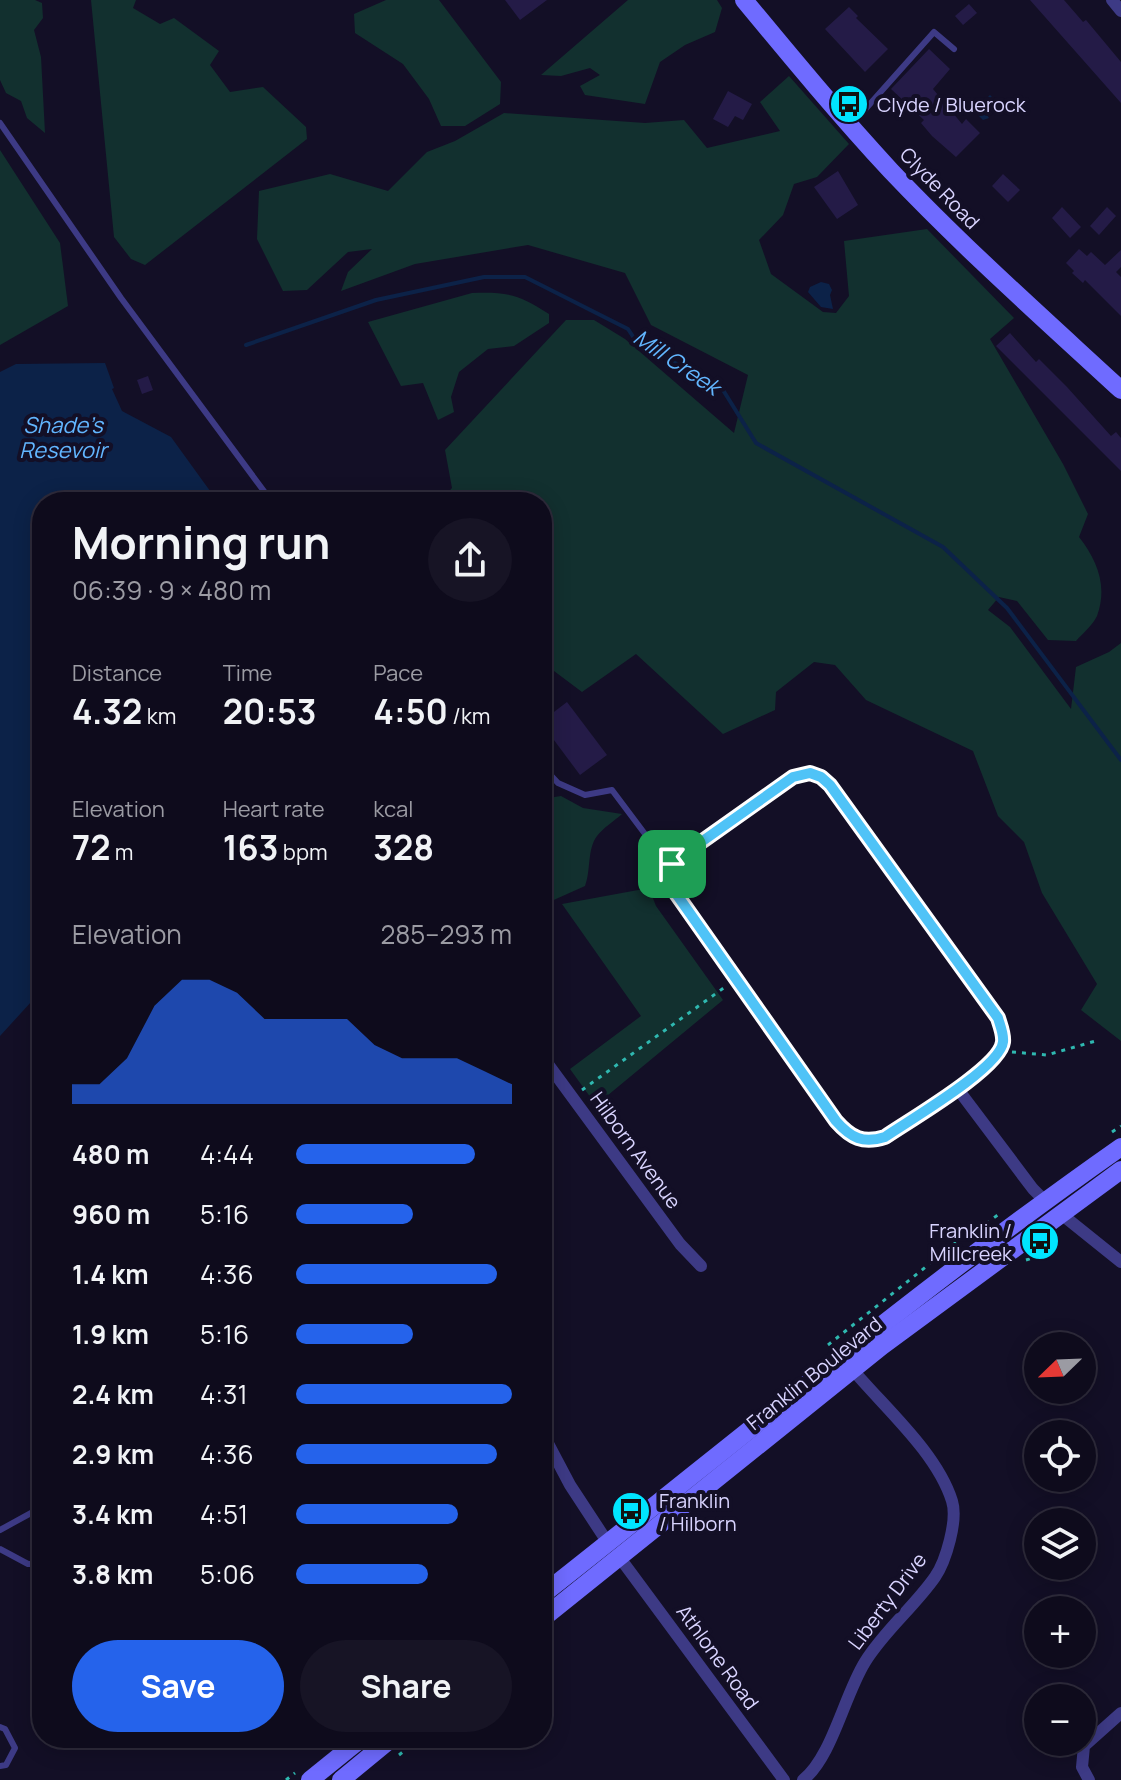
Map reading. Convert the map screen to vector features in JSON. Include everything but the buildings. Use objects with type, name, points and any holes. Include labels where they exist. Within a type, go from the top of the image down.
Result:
[{"type":"main road","name":"Clyde Road","points":[[744,0],[850,125],[975,255],[1121,390]]},
{"type":"main road","name":"Franklin Boulevard","points":[[552,1587],[856,1343],[1044,1200],[1121,1147]]},
{"type":"main road","name":"Franklin Boulevard","points":[[552,1611],[853,1370],[1121,1170]]},
{"type":"main road","points":[[310,1780],[350,1748]]},
{"type":"main road","points":[[341,1780],[380,1748]]},
{"type":"street","points":[[1112,0],[1121,11]]},
{"type":"street","points":[[810,773],[821,777],[830,785],[998,1018],[1003,1042],[1000,1050],[986,1068],[885,1137],[872,1141],[858,1140],[836,1121],[674,894],[669,875],[672,864],[793,777],[810,773]]},
{"type":"street","name":"Hilborn Avenue","points":[[552,1070],[680,1244],[701,1266]]},
{"type":"street","points":[[957,1088],[1044,1200]]},
{"type":"street","points":[[1060,1213],[1121,1262]]},
{"type":"street","name":"Liberty Drive","points":[[803,1780],[819,1763],[856,1676],[874,1647],[938,1574],[951,1540],[953,1503],[928,1455],[853,1370]]},
{"type":"street","points":[[552,1451],[608,1543]]},
{"type":"street","name":"Athlone Road","points":[[620,1558],[784,1780]]},
{"type":"street","points":[[1089,1780],[1082,1767],[1084,1746],[1121,1713]]},
{"type":"lane","points":[[850,125],[934,32],[954,49]]},
{"type":"lane","points":[[0,123],[121,298],[265,492]]},
{"type":"lane","points":[[552,777],[558,783],[585,795],[612,790],[663,858],[672,864]]},
{"type":"lane","points":[[0,1530],[32,1512]]},
{"type":"lane","points":[[0,1549],[32,1564]]},
{"type":"lane","points":[[0,1727],[5,1729],[15,1748],[6,1765],[0,1766]]},
{"type":"path","points":[[572,1097],[736,979]]},
{"type":"path","points":[[1000,1050],[1047,1055],[1099,1040]]},
{"type":"green space","points":[[0,0],[35,0],[42,3],[43,18],[34,30],[41,57],[45,133],[27,118],[21,101],[6,93],[0,80]]},
{"type":"green space","points":[[91,0],[136,0],[133,8],[160,24],[174,18],[219,51],[210,65],[230,92],[263,87],[306,127],[307,139],[145,265],[131,259],[114,237]]},
{"type":"green space","points":[[386,0],[439,0],[501,82],[500,104],[465,126],[441,126],[429,99],[403,64],[355,33],[354,14]]},
{"type":"green space","points":[[628,0],[717,0],[722,8],[715,32],[685,45],[660,62],[645,104],[585,95],[580,86],[600,75],[590,68],[561,76],[541,75]]},
{"type":"green space","points":[[789,76],[849,144],[817,177],[794,184],[783,215],[759,240],[771,274],[823,312],[836,313],[849,296],[844,241],[927,229],[1014,318],[990,339],[1063,464],[1088,514],[1079,537],[1096,564],[1101,594],[1097,616],[1076,641],[1048,640],[1017,601],[999,597],[988,610],[1010,627],[1071,709],[1076,667],[1121,643],[1121,1041],[1081,1010],[1097,984],[1042,893],[1024,842],[998,816],[973,751],[866,700],[835,665],[814,662],[776,692],[775,710],[723,734],[636,654],[582,692],[552,670],[552,492],[448,492],[452,488],[445,450],[566,320],[594,320],[625,339],[734,433],[748,375],[651,325],[625,273],[528,245],[415,264],[341,291],[348,272],[372,249],[348,252],[307,290],[283,291],[257,239],[259,191],[330,174],[388,191],[427,152],[455,141],[504,113],[645,123],[684,120],[707,148],[780,131],[760,102]]},
{"type":"green space","points":[[0,150],[60,243],[68,306],[0,345]]},
{"type":"green space","points":[[472,293],[521,298],[549,314],[549,323],[514,346],[488,349],[459,372],[451,397],[454,412],[438,420],[423,383],[401,386],[368,322]]},
{"type":"green space","points":[[561,796],[583,808],[622,814],[594,841],[585,886],[552,901],[552,797]]},
{"type":"green space","points":[[649,888],[656,906],[723,1000],[596,1105],[570,1069],[641,1016],[562,904]]},
{"type":"water","points":[[990,95],[999,104],[987,115],[989,118],[983,120],[974,111]]},
{"type":"water","points":[[821,282],[829,284],[832,290],[833,309],[821,307],[808,292],[810,287]]},
{"type":"water","name":"Shade’s Resevoir","points":[[105,363],[122,411],[171,437],[211,492],[32,492],[32,1001],[0,1036],[0,372],[16,364]]},
{"type":"waterway","name":"Mill Creek","points":[[246,345],[376,300],[484,277],[525,277],[628,329],[636,341],[723,390],[756,443],[943,547],[1007,608],[1121,760]]},
{"type":"place","name":"Clyde / Bluerock","points":[[849,104]]},
{"type":"place","name":"Franklin / Millcreek","points":[[1040,1241]]},
{"type":"place","name":"Franklin / Hilborn","points":[[631,1511]]},
{"type":"route","points":[[810,773],[821,777],[830,785],[998,1018],[1003,1042],[1000,1050],[986,1068],[885,1137],[872,1141],[858,1140],[836,1121],[674,894],[669,875],[672,864],[793,777],[810,773]]}]
